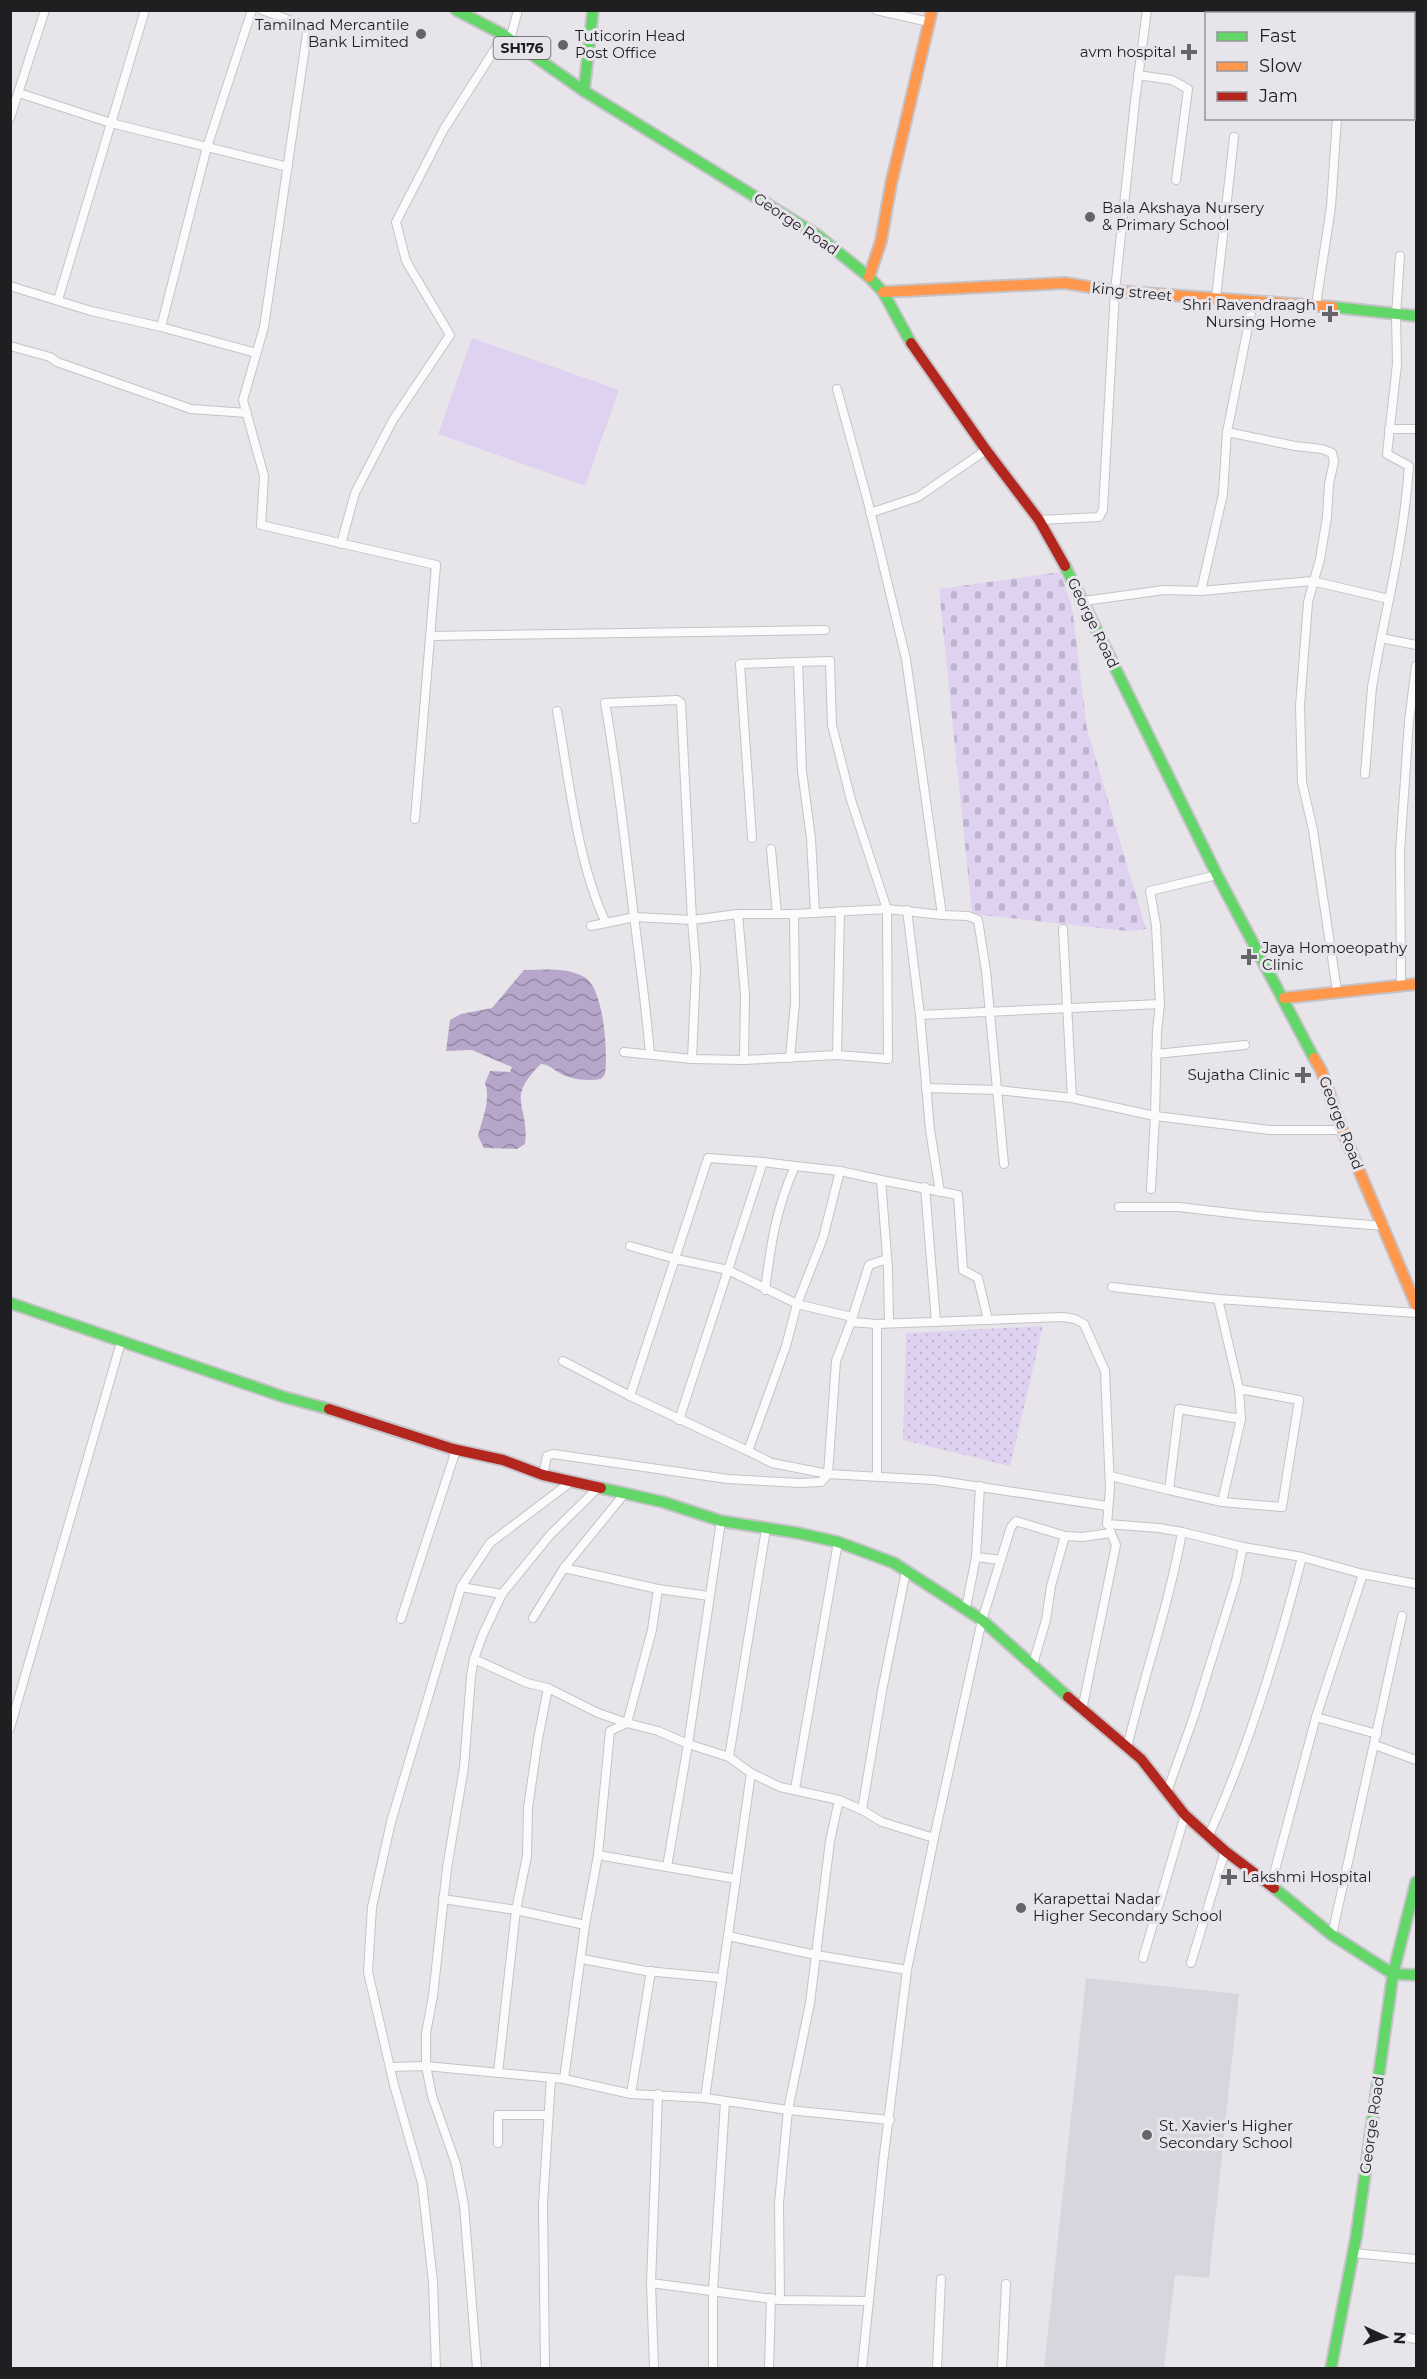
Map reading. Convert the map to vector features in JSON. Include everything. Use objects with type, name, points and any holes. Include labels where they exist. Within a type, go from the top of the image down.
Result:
[{"type":"street","points":[[10,118],[45,10]]},
{"type":"street","points":[[58,300],[145,10]]},
{"type":"street","points":[[161,327],[207,147],[252,10]]},
{"type":"street","points":[[261,10],[308,27],[264,327],[243,400],[264,476],[261,525],[436,565],[415,819]]},
{"type":"street","name":"SH176","points":[[456,10],[507,37],[584,91]]},
{"type":"street","points":[[341,544],[355,493],[393,420],[450,335],[406,261],[396,222],[444,129],[507,37],[518,10]]},
{"type":"street","points":[[584,91],[593,10]]},
{"type":"street","points":[[876,10],[929,22]]},
{"type":"street","points":[[869,277],[881,241],[891,184],[932,10]]},
{"type":"street","points":[[1039,520],[1099,517],[1103,510],[1115,291],[1147,10]]},
{"type":"street","points":[[1138,75],[1172,80],[1188,89],[1176,180]]},
{"type":"street","name":"George Road","points":[[584,91],[817,235],[869,277],[883,292],[905,335],[986,450],[1039,520],[1084,601],[1119,677],[1217,874],[1321,1070],[1342,1130],[1416,1305]]},
{"type":"street","points":[[19,93],[111,123],[288,167]]},
{"type":"street","points":[[1316,305],[1331,207],[1338,120]]},
{"type":"street","points":[[1216,298],[1234,137]]},
{"type":"street","points":[[1365,774],[1372,687],[1400,546],[1409,466],[1387,454],[1397,364],[1396,315],[1400,256]]},
{"type":"street","name":"king street","points":[[883,292],[1065,284],[1115,291],[1316,305],[1416,316]]},
{"type":"street","points":[[10,286],[91,311],[256,353]]},
{"type":"street","points":[[1201,591],[1223,494],[1227,432],[1253,302]]},
{"type":"street","points":[[10,346],[50,357],[57,362],[191,409],[247,413]]},
{"type":"street","points":[[837,389],[906,659],[942,915]]},
{"type":"street","points":[[1389,429],[1416,429]]},
{"type":"street","points":[[1227,432],[1295,446],[1322,449],[1332,453],[1334,461],[1320,559],[1312,581],[1305,630],[1300,706],[1302,782],[1316,852],[1337,991]]},
{"type":"street","points":[[870,513],[918,497],[986,450]]},
{"type":"street","points":[[1084,601],[1164,590],[1201,591],[1312,581],[1389,599]]},
{"type":"street","points":[[430,636],[825,630]]},
{"type":"street","points":[[1381,638],[1416,645]]},
{"type":"street","points":[[624,1052],[692,1059],[744,1060],[837,1055],[888,1059],[887,909],[851,800],[832,725],[830,661],[740,664],[752,838]]},
{"type":"street","points":[[798,662],[801,761],[811,838],[815,913]]},
{"type":"street","points":[[1401,985],[1400,852],[1409,721],[1416,666]]},
{"type":"street","points":[[650,1053],[643,973],[634,917],[623,810],[605,703],[677,700],[681,702],[696,969],[692,1059]]},
{"type":"street","points":[[556,711],[585,864],[596,902],[606,923]]},
{"type":"street","points":[[771,849],[777,915]]},
{"type":"street","points":[[1151,1189],[1160,1004],[1156,925],[1150,891],[1217,874]]},
{"type":"street","points":[[591,926],[634,917],[692,920],[738,914],[777,915],[887,909],[968,916],[978,920],[990,1013],[1004,1164]]},
{"type":"street","points":[[907,910],[926,1088],[940,1192]]},
{"type":"street","points":[[837,1055],[840,911]]},
{"type":"street","points":[[738,914],[745,994],[744,1060]]},
{"type":"street","points":[[790,1058],[795,1003],[794,914]]},
{"type":"street","points":[[1063,929],[1072,1098]]},
{"type":"street","points":[[1284,998],[1416,984]]},
{"type":"street","points":[[920,1015],[1068,1009],[1118,1004],[1160,1004]]},
{"type":"street","points":[[1156,1054],[1245,1045]]},
{"type":"street","points":[[926,1088],[998,1090],[1072,1098],[1155,1116],[1270,1130],[1342,1130]]},
{"type":"street","points":[[630,1396],[708,1158],[840,1171],[958,1195],[963,1270],[978,1278],[988,1320]]},
{"type":"street","points":[[680,1420],[763,1162]]},
{"type":"street","points":[[765,1290],[774,1227],[782,1197],[795,1166]]},
{"type":"street","points":[[748,1451],[786,1346],[797,1304],[823,1238],[840,1171]]},
{"type":"street","points":[[881,1180],[889,1323]]},
{"type":"street","points":[[925,1187],[936,1322]]},
{"type":"street","points":[[1119,1207],[1179,1207],[1384,1227]]},
{"type":"street","points":[[630,1246],[728,1270],[797,1304],[852,1320],[877,1324],[1063,1317],[1075,1318],[1084,1324],[1105,1371],[1110,1476],[1107,1524],[1116,1545],[1082,1710]]},
{"type":"street","points":[[543,1475],[547,1456],[553,1454],[728,1479],[821,1482],[828,1474],[836,1361],[852,1320],[869,1265],[887,1259]]},
{"type":"street","points":[[1112,1287],[1218,1299],[1416,1313]]},
{"type":"street","points":[[1218,1299],[1239,1389],[1241,1419],[1222,1502]]},
{"type":"street","points":[[10,1303],[284,1397],[338,1411],[456,1450],[503,1460],[543,1475],[663,1502],[721,1521],[838,1542],[894,1563],[982,1620],[1032,1667],[1141,1759],[1185,1815],[1225,1851],[1332,1935],[1393,1974],[1416,1975]]},
{"type":"street","points":[[877,1324],[877,1475]]},
{"type":"street","points":[[10,1728],[121,1342]]},
{"type":"street","points":[[563,1360],[630,1396],[772,1463],[828,1474],[877,1475],[980,1486],[1107,1506]]},
{"type":"street","points":[[1110,1476],[1222,1502],[1282,1507],[1299,1400],[1239,1389]]},
{"type":"street","points":[[1169,1490],[1179,1409],[1241,1419]]},
{"type":"street","points":[[401,1619],[456,1450]]},
{"type":"street","points":[[436,2368],[433,2282],[422,2183],[390,2067],[368,1972],[372,1907],[391,1822],[461,1587],[490,1543],[572,1481]]},
{"type":"street","points":[[966,1608],[976,1557],[980,1486]]},
{"type":"street","points":[[477,2368],[464,2205],[456,2164],[432,2096],[426,2066],[426,2033],[433,1996],[443,1899],[464,1767],[474,1659],[502,1594],[550,1535],[599,1487]]},
{"type":"street","points":[[533,1618],[564,1568],[625,1493]]},
{"type":"street","points":[[667,1867],[721,1521]]},
{"type":"street","points":[[862,2368],[883,2163],[907,1970],[933,1838],[982,1620],[1011,1527],[1016,1521],[1065,1536],[1082,1537],[1111,1533]]},
{"type":"street","points":[[1107,1524],[1182,1532],[1416,1584]]},
{"type":"street","points":[[729,1757],[766,1529]]},
{"type":"street","points":[[1127,1748],[1142,1684],[1174,1576],[1182,1532]]},
{"type":"street","points":[[1032,1667],[1046,1620],[1051,1587],[1065,1536]]},
{"type":"street","points":[[795,1789],[838,1542]]},
{"type":"street","points":[[1167,1792],[1194,1716],[1236,1581],[1243,1547]]},
{"type":"street","points":[[976,1557],[1002,1560]]},
{"type":"street","points":[[1209,1835],[1223,1805],[1254,1718],[1302,1557]]},
{"type":"street","points":[[564,1568],[658,1589],[709,1596]]},
{"type":"street","points":[[862,1810],[882,1690],[906,1571]]},
{"type":"street","points":[[1271,1885],[1289,1826],[1316,1717],[1363,1574]]},
{"type":"street","points":[[461,1587],[502,1594]]},
{"type":"street","points":[[564,2079],[585,1925],[598,1855],[610,1731],[627,1723],[652,1630],[658,1589]]},
{"type":"street","points":[[1332,1935],[1402,1616]]},
{"type":"street","points":[[474,1659],[527,1683],[548,1688],[598,1713],[658,1731],[688,1744],[729,1757],[751,1773],[780,1787],[839,1800],[882,1821],[933,1838]]},
{"type":"street","points":[[498,2073],[516,1910],[527,1856],[528,1808],[548,1688]]},
{"type":"street","points":[[1316,1717],[1377,1734]]},
{"type":"street","points":[[1374,1745],[1416,1760]]},
{"type":"street","points":[[705,2098],[751,1773]]},
{"type":"street","points":[[769,2368],[775,2299],[779,2203],[788,2110],[798,2067],[816,1955],[830,1841],[839,1800]]},
{"type":"street","points":[[1143,1958],[1185,1815]]},
{"type":"street","points":[[1191,1963],[1225,1851]]},
{"type":"street","points":[[598,1855],[736,1879]]},
{"type":"street","name":"George Road","points":[[1330,2368],[1353,2253],[1393,1974],[1416,1882]]},
{"type":"street","points":[[443,1899],[516,1910],[585,1925]]},
{"type":"street","points":[[728,1936],[816,1955],[907,1970]]},
{"type":"street","points":[[582,1959],[651,1971],[722,1978]]},
{"type":"street","points":[[631,2094],[651,1971]]},
{"type":"street","points":[[390,2067],[426,2066],[564,2079],[631,2094],[705,2098],[788,2110],[890,2120]]},
{"type":"street","points":[[545,2368],[543,2204],[551,2078]]},
{"type":"street","points":[[654,2368],[651,2283],[658,2094]]},
{"type":"street","points":[[713,2368],[713,2290],[725,2102]]},
{"type":"street","points":[[498,2143],[498,2115],[547,2115]]},
{"type":"street","points":[[1353,2253],[1416,2259]]},
{"type":"street","points":[[937,2368],[941,2279]]},
{"type":"street","points":[[651,2283],[775,2299],[869,2301]]},
{"type":"street","points":[[1002,2368],[1006,2284]]},
{"type":"street","points":[[1400,2336],[1416,2339]]},
{"type":"shaded area","name":"St. Xavier's Higher Secondary School","points":[[1086,1978],[1239,1994],[1209,2278],[1175,2275],[1164,2368],[1044,2368]]},
{"type":"green space","points":[[472,338],[619,390],[585,486],[438,434]]},
{"type":"green space","points":[[1060,572],[1072,607],[1087,729],[1146,929],[1127,931],[972,914],[939,589]]},
{"type":"green space","points":[[1043,1326],[1010,1466],[903,1440],[906,1333]]},
{"type":"water","points":[[524,970],[570,972],[584,977],[591,983],[603,1021],[606,1051],[605,1074],[601,1079],[579,1079],[568,1077],[541,1064],[530,1076],[521,1095],[526,1131],[525,1144],[517,1149],[484,1148],[478,1136],[487,1096],[485,1083],[490,1071],[510,1072],[512,1067],[472,1050],[446,1051],[450,1020],[461,1014],[492,1008]]},
{"type":"traffic: fast","points":[[456,10],[504,35],[584,91]]},
{"type":"traffic: fast","points":[[593,10],[584,91],[817,235],[869,277],[883,292],[911,343]]},
{"type":"traffic: fast","points":[[1333,307],[1416,316]]},
{"type":"traffic: fast","points":[[1065,566],[1217,875],[1314,1058]]},
{"type":"traffic: fast","points":[[10,1303],[284,1397],[329,1409]]},
{"type":"traffic: fast","points":[[601,1488],[663,1502],[721,1521],[838,1542],[894,1563],[982,1620],[1068,1697]]},
{"type":"traffic: fast","points":[[1331,2368],[1356,2238],[1393,1974],[1416,1882]]},
{"type":"traffic: fast","points":[[1274,1888],[1332,1935],[1393,1974],[1416,1975]]},
{"type":"traffic: slow","points":[[869,277],[881,241],[891,184],[932,10]]},
{"type":"traffic: slow","points":[[883,292],[1065,283],[1115,291],[1333,307]]},
{"type":"traffic: slow","points":[[1284,998],[1416,984]]},
{"type":"traffic: slow","points":[[1314,1058],[1321,1070],[1342,1130],[1416,1305]]},
{"type":"traffic: jam","points":[[911,343],[986,450],[1039,520],[1065,566]]},
{"type":"traffic: jam","points":[[329,1409],[453,1449],[503,1460],[543,1475],[601,1488]]},
{"type":"traffic: jam","points":[[1068,1697],[1141,1759],[1185,1815],[1225,1851],[1274,1888]]},
{"type":"place","name":"Tamilnad Mercantile Bank Limited","points":[[421,34]]},
{"type":"place","name":"Tuticorin Head Post Office","points":[[563,45]]},
{"type":"place","name":"avm hospital","points":[[1189,52]]},
{"type":"place","name":"Bala Akshaya Nursery & Primary School","points":[[1090,217]]},
{"type":"place","name":"Shri Ravendraagh Nursing Home","points":[[1330,314]]},
{"type":"place","name":"Jaya Homoeopathy Clinic","points":[[1249,957]]},
{"type":"place","name":"Sujatha Clinic","points":[[1303,1075]]},
{"type":"place","name":"Lakshmi Hospital","points":[[1229,1877]]},
{"type":"place","name":"Karapettai Nadar Higher Secondary School","points":[[1021,1908]]},
{"type":"place","name":"St. Xavier's Higher Secondary School","points":[[1147,2135]]}]
